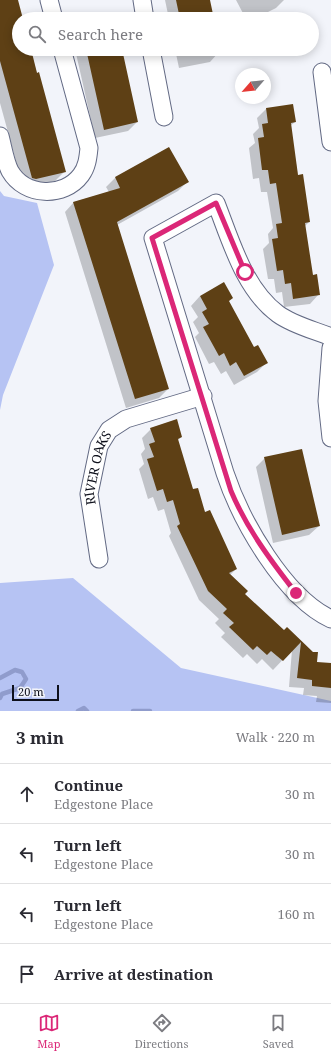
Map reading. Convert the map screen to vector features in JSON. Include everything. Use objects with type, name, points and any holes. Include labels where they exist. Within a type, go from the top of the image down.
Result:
[{"type":"street","points":[[142,0],[145,12]]},
{"type":"street","points":[[51,1],[53,12]]},
{"type":"street","points":[[0,136],[10,171],[19,182],[31,189],[44,192],[58,190],[71,184],[81,175],[87,162],[89,148],[64,56]]},
{"type":"street","points":[[152,56],[164,117]]},
{"type":"street","points":[[322,72],[331,142]]},
{"type":"street","points":[[331,337],[279,315],[261,298],[245,272],[216,203],[152,238],[229,485],[244,518],[264,552],[296,593],[307,604],[331,619]]},
{"type":"street","points":[[331,348],[327,401],[331,438]]},
{"type":"street","name":"RIVER OAKS","points":[[99,559],[89,494],[99,446],[109,430],[126,419],[202,396]]},
{"type":"shaded area","points":[[0,191],[4,196],[37,203],[54,265],[3,395],[0,410]]},
{"type":"shaded area","points":[[73,578],[181,668],[331,701],[331,711],[0,711],[0,583]]},
{"type":"building","points":[[0,0],[18,0],[21,12],[12,12],[12,56],[33,56],[37,73],[39,72],[66,172],[36,179],[32,178],[0,61]]},
{"type":"building","points":[[176,0],[210,0],[213,12],[179,12]]},
{"type":"building","points":[[88,56],[124,56],[138,122],[104,130]]},
{"type":"building","points":[[293,104],[296,122],[291,123],[298,175],[303,174],[310,222],[305,223],[313,275],[317,274],[320,295],[293,299],[291,283],[285,284],[283,270],[277,271],[272,239],[278,238],[276,224],[282,223],[276,183],[270,184],[268,170],[262,170],[258,138],[264,137],[262,124],[268,123],[266,108]]},
{"type":"building","points":[[169,147],[189,182],[117,222],[169,389],[135,399],[73,202],[120,188],[115,177]]},
{"type":"building","points":[[224,282],[233,298],[229,301],[254,347],[258,345],[268,363],[244,376],[236,362],[230,366],[224,353],[219,356],[203,327],[209,324],[202,312],[207,309],[200,296]]},
{"type":"building","points":[[177,419],[182,437],[178,439],[193,489],[198,488],[205,512],[210,510],[237,569],[229,573],[248,591],[245,594],[284,630],[287,627],[313,652],[318,652],[317,662],[331,663],[331,688],[312,686],[312,680],[297,678],[301,642],[283,661],[271,651],[267,655],[257,646],[253,650],[229,627],[234,623],[223,613],[227,609],[208,591],[177,526],[180,524],[173,500],[167,502],[163,489],[157,491],[147,459],[154,457],[149,444],[155,442],[150,428]]},
{"type":"building","points":[[302,449],[320,526],[282,535],[264,457]]},
{"type":"waterway","points":[[0,678],[15,670],[22,672],[26,679],[20,688],[2,694],[0,698]]},
{"type":"waterway","points":[[78,711],[84,708],[87,711]]},
{"type":"waterway","points":[[133,711],[150,711]]},
{"type":"route","points":[[245,272],[216,203],[152,238],[225,473],[237,506],[264,552],[296,593]]}]
